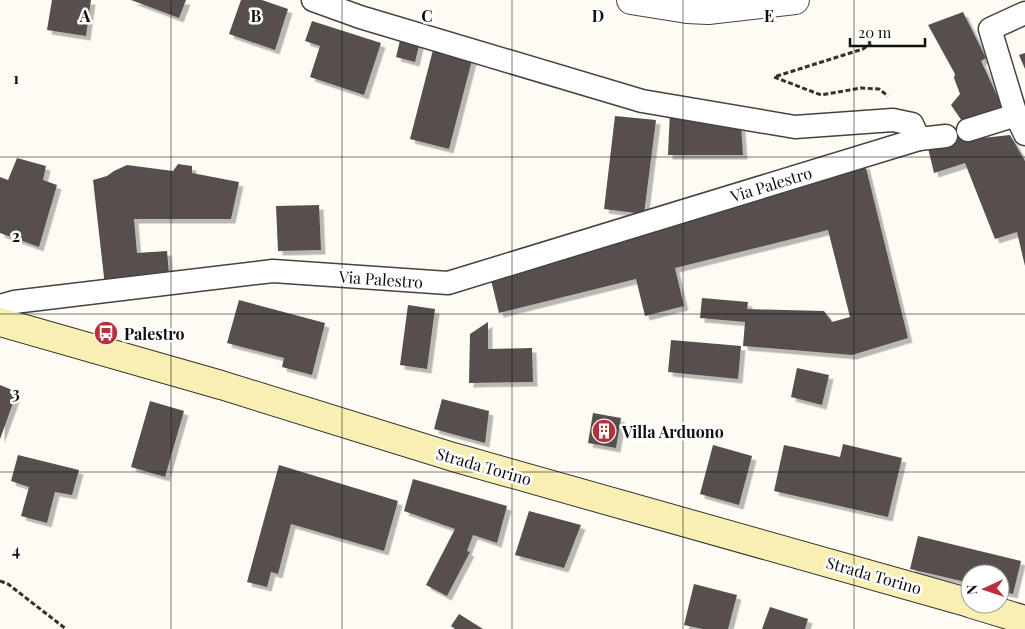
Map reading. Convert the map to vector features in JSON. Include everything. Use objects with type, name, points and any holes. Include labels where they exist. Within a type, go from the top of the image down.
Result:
[{"type":"main road","name":"Strada Torino","points":[[0,322],[221,385],[453,457],[960,601]]},
{"type":"main road","name":"Strada Torino","points":[[1005,614],[1025,620]]},
{"type":"street","points":[[313,0],[360,17],[642,102],[795,127],[893,120],[912,124],[919,139]]},
{"type":"street","points":[[631,0],[687,9],[708,10],[796,0]]},
{"type":"street","points":[[968,130],[1021,125],[990,29],[1025,13]]},
{"type":"street","name":"Via Palestro","points":[[0,306],[24,301],[273,271],[448,283],[919,139],[946,136]]},
{"type":"path","points":[[867,34],[870,44],[864,48],[774,77],[821,95],[861,88],[879,89],[899,104],[893,120]]},
{"type":"path","points":[[0,581],[8,584],[66,629]]},
{"type":"building","points":[[52,0],[91,0],[86,36],[47,30]]},
{"type":"building","points":[[131,0],[186,0],[179,18]]},
{"type":"building","points":[[241,0],[262,0],[288,9],[275,50],[229,34]]},
{"type":"building","points":[[963,12],[986,58],[981,61],[1002,106],[964,124],[951,105],[960,94],[954,78],[955,74],[928,25]]},
{"type":"building","points":[[312,21],[381,43],[364,95],[310,77],[320,46],[305,41]]},
{"type":"building","points":[[401,36],[420,41],[415,62],[396,57]]},
{"type":"building","points":[[433,50],[472,60],[449,149],[410,139]]},
{"type":"building","points":[[1025,53],[1025,69],[1019,55]]},
{"type":"building","points":[[670,111],[741,126],[743,155],[668,155]]},
{"type":"building","points":[[615,116],[656,120],[644,214],[604,209]]},
{"type":"building","points":[[964,124],[973,139],[1010,135],[1025,161],[1025,266],[1017,232],[995,239],[965,163],[934,173],[928,148]]},
{"type":"building","points":[[17,158],[46,166],[43,180],[57,185],[39,247],[0,233],[0,177],[8,180]]},
{"type":"building","points":[[178,164],[192,166],[192,173],[239,182],[231,219],[134,219],[137,253],[167,251],[169,274],[105,286],[93,180],[107,176],[127,165],[173,171]]},
{"type":"building","points":[[865,164],[908,338],[852,355],[743,346],[745,322],[700,318],[702,298],[748,302],[747,309],[824,311],[832,322],[850,317],[828,230],[675,268],[684,306],[645,316],[636,279],[499,313],[490,276]]},
{"type":"building","points":[[319,205],[321,250],[278,251],[276,206]]},
{"type":"building","points":[[239,300],[325,323],[312,375],[282,367],[284,358],[227,343]]},
{"type":"building","points":[[408,305],[435,309],[427,369],[400,365]]},
{"type":"building","points":[[488,322],[488,349],[532,348],[533,382],[469,383],[470,334]]},
{"type":"building","points":[[671,340],[741,346],[738,379],[668,372]]},
{"type":"building","points":[[797,368],[829,375],[822,405],[791,397]]},
{"type":"building","points":[[0,385],[17,392],[0,439]]},
{"type":"building","points":[[442,399],[489,411],[485,443],[434,429]]},
{"type":"building","points":[[150,401],[184,411],[165,477],[131,467]]},
{"type":"building","name":"Villa Arduono","points":[[593,413],[621,418],[616,448],[588,443]]},
{"type":"building","points":[[843,444],[902,458],[888,517],[774,491],[784,445],[840,457]]},
{"type":"building","points":[[713,445],[752,456],[739,505],[700,494]]},
{"type":"building","points":[[18,455],[79,470],[72,495],[55,492],[47,523],[21,516],[29,487],[11,481]]},
{"type":"building","points":[[279,465],[398,501],[384,551],[291,524],[278,574],[271,572],[267,587],[247,582]]},
{"type":"building","points":[[413,479],[507,506],[497,543],[473,535],[467,551],[470,552],[447,596],[426,585],[455,529],[404,511]]},
{"type":"building","points":[[529,511],[581,525],[564,568],[515,555]]},
{"type":"building","points":[[918,536],[1021,561],[1013,594],[1010,593],[1010,564],[960,564],[960,581],[910,569]]},
{"type":"building","points":[[694,584],[737,595],[728,629],[703,629],[684,625]]},
{"type":"building","points":[[770,607],[808,619],[805,629],[762,629]]},
{"type":"building","points":[[459,614],[483,629],[455,629],[451,626]]},
{"type":"place","name":"Palestro","points":[[106,333]]},
{"type":"place","name":"Villa Arduono","points":[[604,431]]}]
